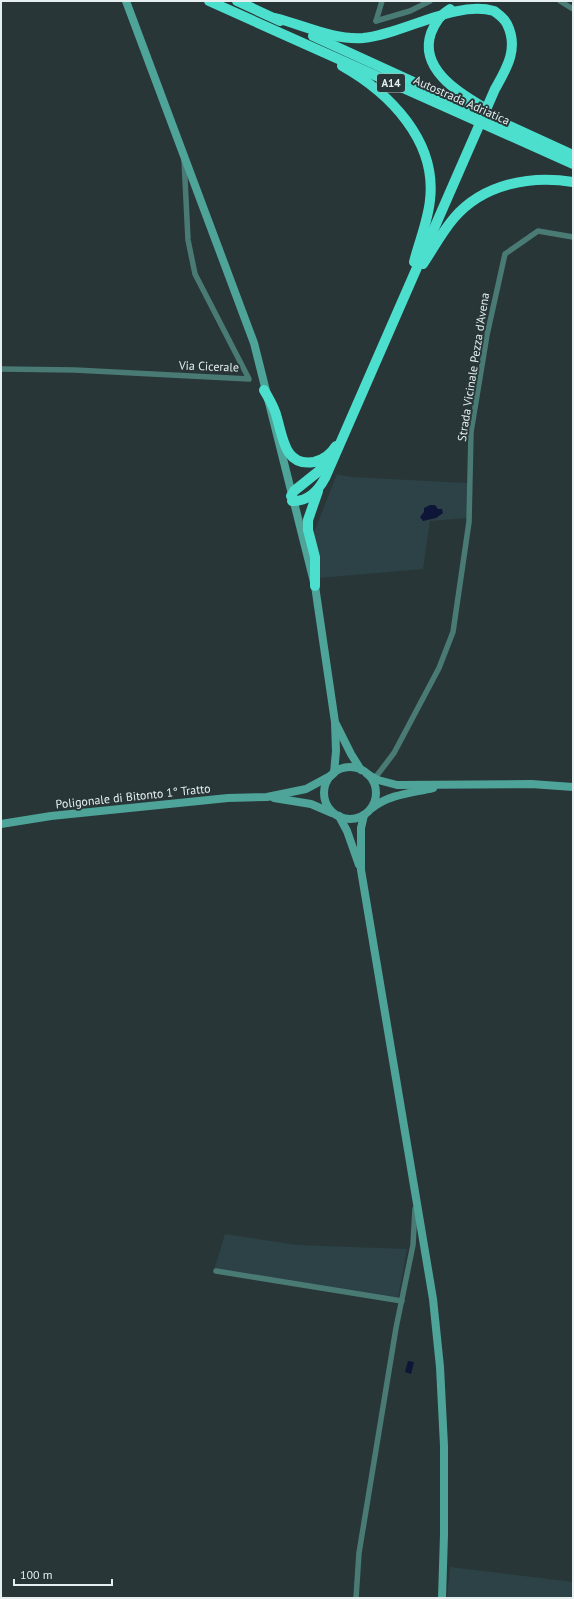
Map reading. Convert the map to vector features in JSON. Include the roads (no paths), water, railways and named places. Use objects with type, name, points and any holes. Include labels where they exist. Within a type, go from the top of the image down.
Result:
[{"type":"highway","name":"Autostrada Adriatica","points":[[210,1],[573,164]]},
{"type":"highway","name":"Autostrada Adriatica","points":[[237,1],[573,155]]},
{"type":"highway","name":"A14","points":[[274,18],[298,23],[336,37],[360,38],[386,33],[452,5],[472,3],[490,8],[504,19],[512,38],[512,54],[509,63],[495,89],[342,438]]},
{"type":"highway","points":[[472,3],[448,10],[436,22],[429,39],[428,49],[432,63],[439,74],[463,96],[496,114],[573,150]]},
{"type":"highway","name":"A14","points":[[261,25],[344,67],[363,80],[398,111],[420,139],[430,170],[431,193],[428,212],[418,243],[409,284]]},
{"type":"highway","name":"A14","points":[[409,284],[453,219],[477,198],[496,188],[519,183],[534,181],[573,182]]},
{"type":"highway","points":[[264,390],[277,416],[285,448],[291,456],[300,461],[312,462],[318,461],[332,451]]},
{"type":"highway","points":[[292,498],[319,471],[342,438]]},
{"type":"highway","points":[[315,586],[314,558],[308,530],[308,520],[321,485],[342,438]]},
{"type":"highway","points":[[292,498],[306,499],[321,485]]},
{"type":"main road","points":[[126,1],[254,343],[264,390],[315,586],[335,722],[336,752],[333,774],[325,786],[324,792],[327,805],[337,815],[347,831],[361,870]]},
{"type":"main road","points":[[335,722],[351,754],[375,787],[376,795],[370,809]]},
{"type":"main road","points":[[267,797],[306,789],[347,768],[364,772],[375,778],[397,785],[444,786],[531,784],[573,787]]},
{"type":"main road","points":[[267,797],[311,804],[337,815],[352,819],[364,815],[384,800],[395,796],[444,786]]},
{"type":"main road","name":"Poligonale di Bitonto 1° Tratto","points":[[1,824],[51,816],[228,798],[267,797]]},
{"type":"main road","points":[[364,815],[361,828],[361,870],[433,1299],[443,1413],[444,1535],[442,1598]]},
{"type":"street","points":[[382,1],[376,21],[410,11],[430,1]]},
{"type":"street","points":[[560,1],[573,9]]},
{"type":"street","name":"Via Cicerale","points":[[1,369],[75,370],[249,379],[195,274],[188,240],[184,153]]},
{"type":"street","name":"Strada Vicinale Pezza d'Avena","points":[[375,778],[389,762],[439,668],[453,632],[469,522],[471,432],[487,335],[504,254],[538,231],[573,237]]},
{"type":"street","points":[[356,1598],[360,1546],[413,1245],[416,1197]]},
{"type":"street","points":[[216,1272],[402,1301]]},
{"type":"water","points":[[430,505],[435,505],[438,509],[442,509],[443,513],[436,518],[423,521],[420,517],[424,512],[424,508]]},
{"type":"water","points":[[408,1361],[414,1362],[411,1374],[405,1372]]}]
